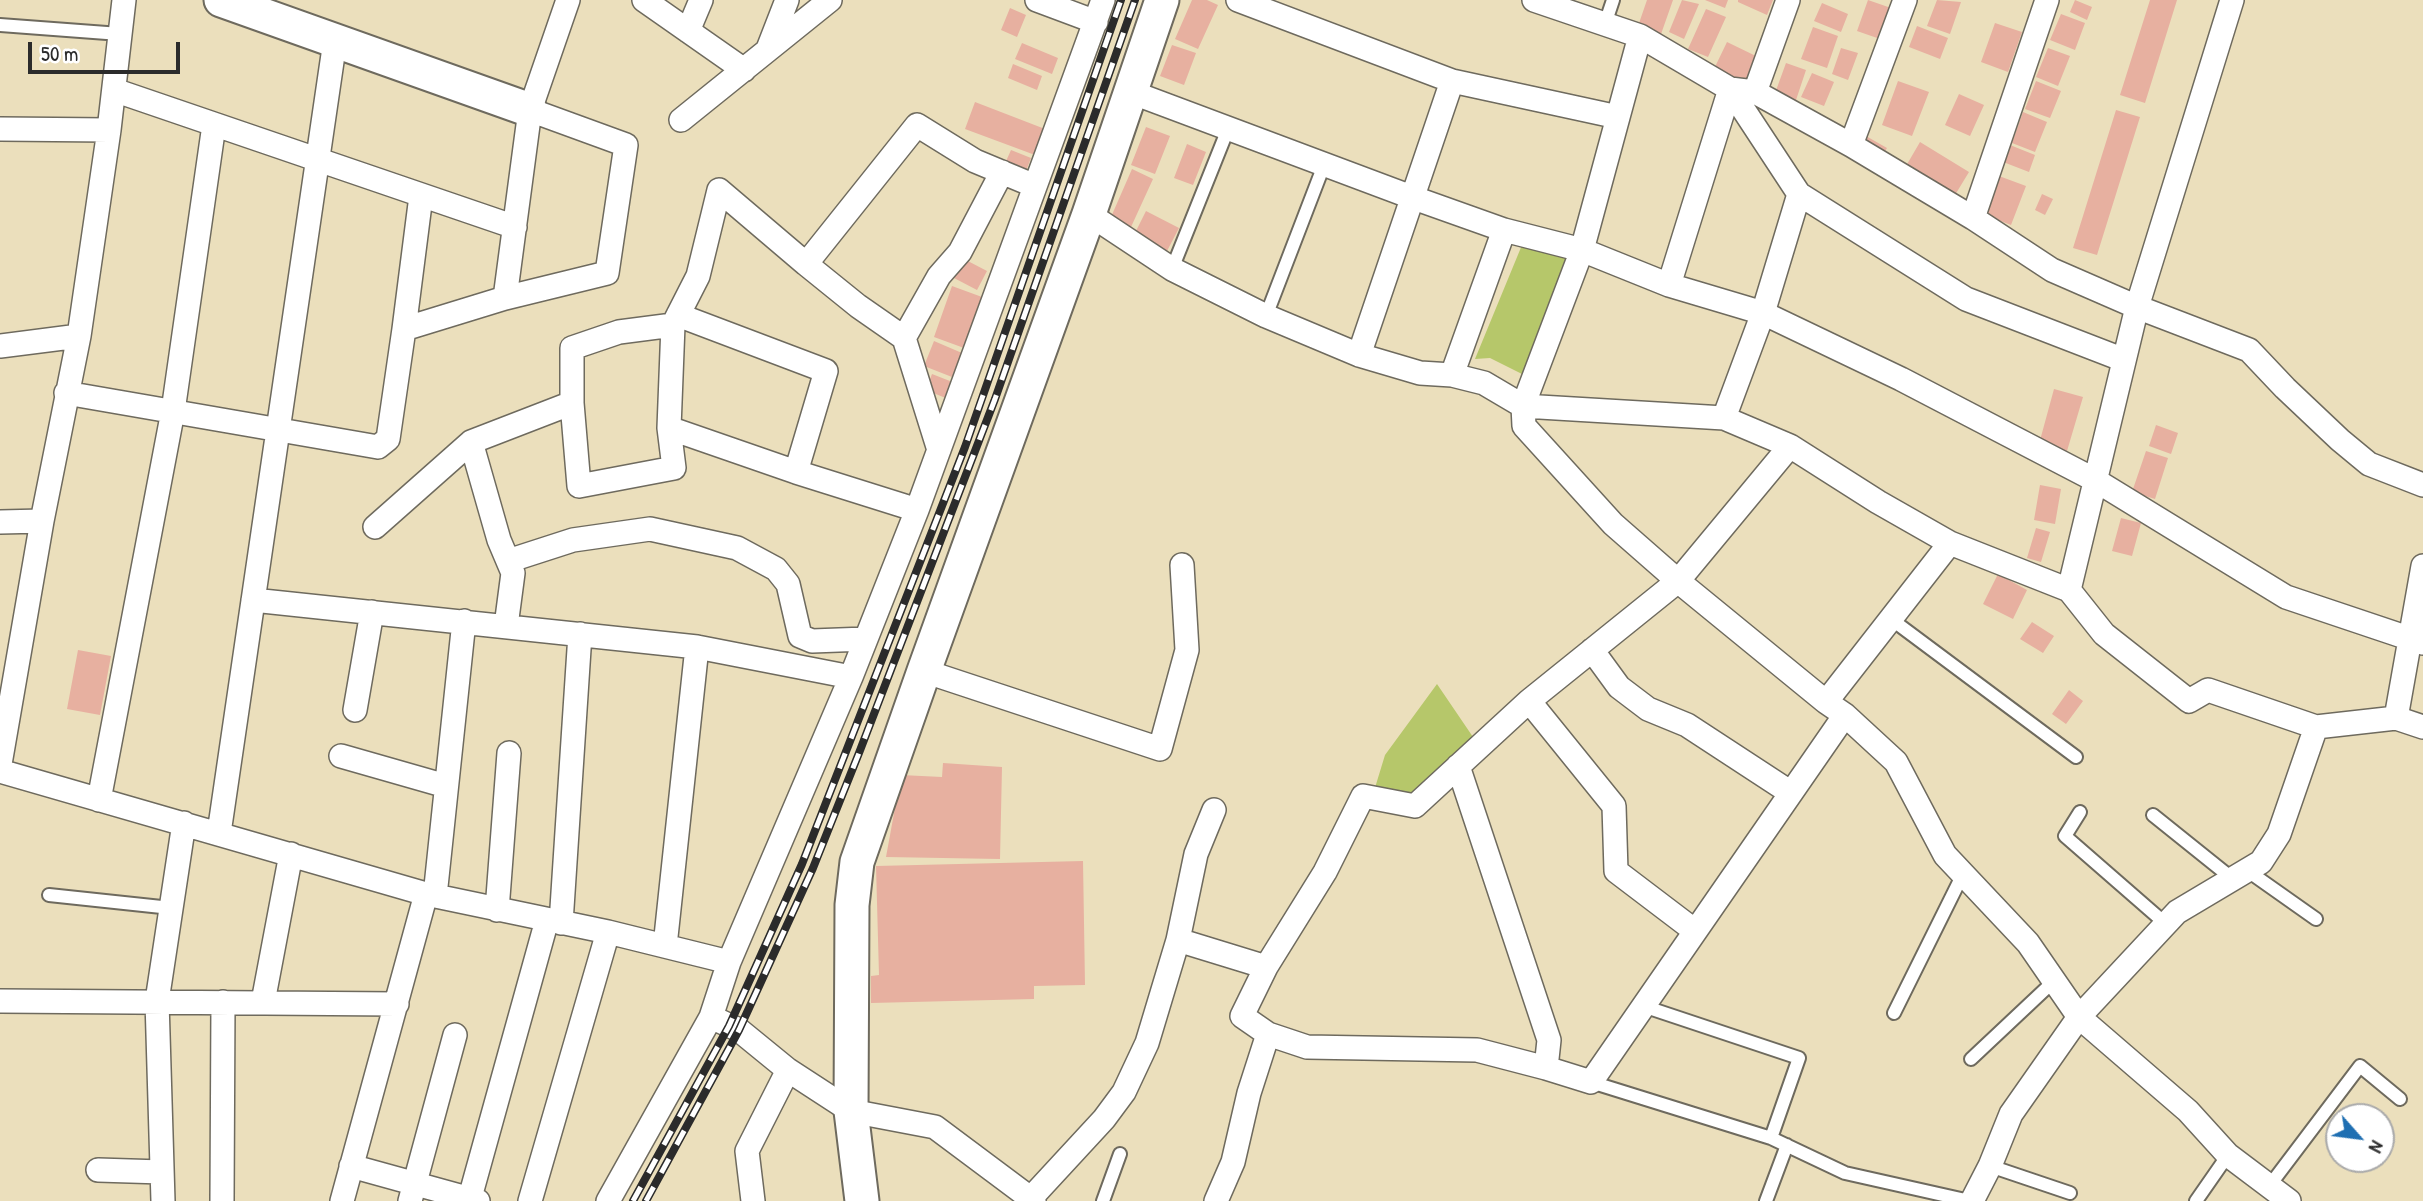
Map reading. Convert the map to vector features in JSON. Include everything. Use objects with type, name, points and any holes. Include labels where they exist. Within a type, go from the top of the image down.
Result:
[{"type":"street","points":[[0,764],[42,522],[79,336],[109,130],[124,0]]},
{"type":"street","points":[[222,0],[268,8],[335,41],[626,145],[607,273],[505,298],[404,329]]},
{"type":"street","points":[[505,298],[530,110],[568,0]]},
{"type":"street","points":[[644,0],[744,70]]},
{"type":"street","points":[[688,31],[701,0]]},
{"type":"street","points":[[767,52],[787,0]]},
{"type":"street","points":[[681,120],[830,0]]},
{"type":"street","points":[[1037,0],[1096,23]]},
{"type":"street","points":[[608,1201],[711,1017],[729,962],[851,677],[917,510],[1103,0]]},
{"type":"street","points":[[862,1201],[851,1111],[852,905],[857,862],[1089,214],[1162,0]]},
{"type":"street","points":[[1238,0],[1452,81],[1618,117]]},
{"type":"street","points":[[1534,0],[1640,36],[1730,89],[1755,92],[1851,145],[1973,218],[2052,270],[2137,307],[2249,350],[2285,388],[2369,464],[2423,485]]},
{"type":"street","points":[[1755,92],[1788,0]]},
{"type":"street","points":[[1851,145],[1905,0]]},
{"type":"street","points":[[1973,218],[2047,0]]},
{"type":"street","points":[[2068,590],[2137,307],[2231,0]]},
{"type":"street","points":[[1640,36],[1582,250],[1523,406],[1524,426],[1613,524],[1896,762],[1945,855],[2028,943],[2079,1017],[2188,1111],[2228,1154],[2289,1201]]},
{"type":"street","points":[[219,833],[335,41]]},
{"type":"street","points":[[1359,355],[1452,81]]},
{"type":"street","points":[[1730,89],[1799,194],[1966,299],[2124,360]]},
{"type":"street","points":[[1669,285],[1730,89]]},
{"type":"street","points":[[114,90],[515,227]]},
{"type":"street","points":[[1131,92],[1504,230],[1582,250],[1669,285],[1763,313],[1901,379],[2095,480],[2286,597],[2416,641]]},
{"type":"street","points":[[99,800],[173,411],[214,125]]},
{"type":"street","points":[[806,264],[917,125],[975,161],[1035,186]]},
{"type":"street","points":[[0,129],[109,130]]},
{"type":"street","points":[[904,338],[939,276],[960,252],[1002,172]]},
{"type":"street","points":[[796,472],[826,371],[675,320],[619,332],[572,348],[572,403],[579,486],[674,468],[669,428],[675,320],[698,276],[719,190],[858,306],[904,338],[939,450]]},
{"type":"street","points":[[1724,418],[1763,313],[1799,194]]},
{"type":"street","points":[[66,393],[378,447],[388,439],[421,196]]},
{"type":"street","points":[[1089,214],[1172,269],[1265,316],[1359,355],[1420,373],[1452,375],[1484,383],[1523,406],[1724,418],[1790,446],[1878,502],[1950,542],[2068,590],[2104,634],[2189,701],[2208,690],[2316,727],[2396,718],[2423,727]]},
{"type":"street","points":[[1452,375],[1504,230]]},
{"type":"street","points":[[0,346],[79,336]]},
{"type":"street","points":[[375,527],[471,442],[572,403]]},
{"type":"street","points":[[669,428],[917,510]]},
{"type":"street","points":[[471,442],[499,540],[513,573],[506,626]]},
{"type":"street","points":[[1790,446],[1678,581],[1529,701],[1415,806],[1363,796],[1325,872],[1266,967],[1242,1016],[1268,1034],[1307,1047],[1477,1050],[1591,1082],[1791,793],[1835,708],[1891,619],[1950,542]]},
{"type":"street","points":[[0,522],[42,522]]},
{"type":"street","points":[[508,561],[573,540],[650,529],[737,548],[776,569],[788,584],[800,636],[812,641],[866,639]]},
{"type":"street","points":[[924,671],[1160,749],[1187,650],[1182,565]]},
{"type":"street","points":[[2396,718],[2416,641],[2423,566]]},
{"type":"street","points":[[253,600],[697,647],[851,677]]},
{"type":"street","points":[[355,710],[372,612]]},
{"type":"street","points":[[342,1201],[430,895],[446,786],[464,621]]},
{"type":"street","points":[[351,1166],[413,1193],[472,1200],[554,922],[580,634]]},
{"type":"street","points":[[664,946],[697,647]]},
{"type":"street","points":[[1592,650],[1619,687],[1648,709],[1687,725],[1791,793]]},
{"type":"street","points":[[1529,701],[1614,806],[1616,871],[1695,931]]},
{"type":"street","points":[[1971,1201],[1990,1166],[2011,1114],[2079,1017],[2177,912],[2261,862],[2279,834],[2316,727]]},
{"type":"street","points":[[497,910],[509,753]]},
{"type":"street","points":[[341,756],[446,786]]},
{"type":"street","points":[[1458,766],[1549,1040],[1546,1068]]},
{"type":"street","points":[[0,771],[430,895],[608,932],[729,962]]},
{"type":"street","points":[[711,1017],[738,1030],[788,1070],[851,1111],[935,1127],[1033,1200],[1104,1119],[1124,1092],[1147,1043],[1178,940],[1196,854],[1214,810]]},
{"type":"street","points":[[163,1201],[157,1001],[184,823]]},
{"type":"street","points":[[263,1002],[291,854]]},
{"type":"street","points":[[530,1201],[608,932]]},
{"type":"street","points":[[1178,940],[1266,967]]},
{"type":"street","points":[[0,1000],[397,1004]]},
{"type":"street","points":[[222,1201],[223,1002]]},
{"type":"street","points":[[1216,1201],[1233,1161],[1249,1093],[1268,1034]]},
{"type":"street","points":[[413,1193],[455,1035]]},
{"type":"street","points":[[753,1201],[747,1151],[788,1070]]},
{"type":"street","points":[[98,1170],[162,1172]]},
{"type":"lane","points":[[1605,24],[1613,0]]},
{"type":"lane","points":[[0,25],[120,34]]},
{"type":"lane","points":[[1172,269],[1228,129]]},
{"type":"lane","points":[[1265,316],[1324,165]]},
{"type":"lane","points":[[1891,619],[2076,757]]},
{"type":"lane","points":[[2080,812],[2065,836],[2166,924]]},
{"type":"lane","points":[[2153,815],[2241,875],[2316,919]]},
{"type":"lane","points":[[1894,1013],[1963,874]]},
{"type":"lane","points":[[49,895],[171,908]]},
{"type":"lane","points":[[1971,1059],[2054,981]]},
{"type":"lane","points":[[1643,1006],[1800,1058],[1771,1138]]},
{"type":"lane","points":[[2270,1185],[2360,1066],[2400,1099]]},
{"type":"lane","points":[[1591,1082],[1771,1138],[1845,1173],[1971,1201]]},
{"type":"lane","points":[[1766,1201],[1787,1145]]},
{"type":"lane","points":[[1103,1201],[1120,1154]]},
{"type":"lane","points":[[2196,1201],[2228,1154]]},
{"type":"lane","points":[[1990,1166],[2070,1193]]},
{"type":"green space","points":[[1529,228],[1575,245],[1526,376],[1490,358],[1475,359]]},
{"type":"green space","points":[[1437,684],[1473,737],[1413,799],[1374,791],[1385,755]]},
{"type":"building","points":[[1192,0],[1207,0],[1218,5],[1198,49],[1175,39]]},
{"type":"building","points":[[1647,0],[1673,0],[1660,37],[1637,29]]},
{"type":"building","points":[[1682,0],[1699,4],[1684,39],[1669,32]]},
{"type":"building","points":[[1705,0],[1728,0],[1725,8]]},
{"type":"building","points":[[1738,0],[1773,0],[1767,15]]},
{"type":"building","points":[[1868,0],[1891,8],[1880,39],[1857,31]]},
{"type":"building","points":[[1937,0],[1961,2],[1950,34],[1927,26]]},
{"type":"building","points":[[2075,0],[2092,7],[2087,20],[2070,12]]},
{"type":"building","points":[[2150,0],[2177,0],[2145,103],[2120,95]]},
{"type":"building","points":[[1822,3],[1848,14],[1841,32],[1814,21]]},
{"type":"building","points":[[1010,8],[1026,15],[1017,37],[1001,30]]},
{"type":"building","points":[[1706,9],[1726,17],[1708,57],[1688,49]]},
{"type":"building","points":[[2061,14],[2085,23],[2075,50],[2050,40]]},
{"type":"building","points":[[1995,23],[2022,32],[2008,72],[1981,62]]},
{"type":"building","points":[[1917,26],[1948,38],[1940,59],[1909,47]]},
{"type":"building","points":[[1813,27],[1838,36],[1827,68],[1801,59]]},
{"type":"building","points":[[1727,42],[1760,58],[1747,85],[1714,69]]},
{"type":"building","points":[[1022,43],[1058,58],[1052,74],[1015,59]]},
{"type":"building","points":[[1172,45],[1196,53],[1184,85],[1160,76]]},
{"type":"building","points":[[1841,48],[1858,53],[1848,80],[1832,74]]},
{"type":"building","points":[[2048,48],[2070,56],[2058,86],[2036,77]]},
{"type":"building","points":[[1786,63],[1806,70],[1795,103],[1774,96]]},
{"type":"building","points":[[1013,64],[1042,76],[1037,90],[1008,78]]},
{"type":"building","points":[[1812,73],[1834,82],[1824,106],[1801,97]]},
{"type":"building","points":[[1898,81],[1929,92],[1912,136],[1882,125]]},
{"type":"building","points":[[2036,81],[2061,91],[2050,118],[2025,109]]},
{"type":"building","points":[[1959,94],[1984,105],[1970,136],[1945,125]]},
{"type":"building","points":[[975,102],[1045,129],[1035,155],[965,129]]},
{"type":"building","points":[[2116,110],[2140,117],[2097,255],[2073,248]]},
{"type":"building","points":[[2023,112],[2047,122],[2035,152],[2012,143]]},
{"type":"building","points":[[1146,127],[1170,136],[1155,174],[1131,165]]},
{"type":"building","points":[[1866,136],[1887,148],[1882,156],[1861,145]]},
{"type":"building","points":[[1920,142],[1969,172],[1955,195],[1906,166]]},
{"type":"building","points":[[2005,143],[2035,155],[2029,172],[1998,160]]},
{"type":"building","points":[[1187,144],[1206,152],[1193,185],[1174,178]]},
{"type":"building","points":[[1011,150],[1031,158],[1024,176],[1003,168]]},
{"type":"building","points":[[1132,169],[1153,179],[1131,227],[1111,217]]},
{"type":"building","points":[[1999,176],[2026,186],[2011,225],[1985,215]]},
{"type":"building","points":[[2042,194],[2053,199],[2045,215],[2035,210]]},
{"type":"building","points":[[1146,211],[1179,228],[1167,251],[1134,235]]},
{"type":"building","points":[[964,259],[987,271],[977,290],[954,278]]},
{"type":"building","points":[[952,286],[982,297],[964,348],[934,337]]},
{"type":"building","points":[[934,341],[962,353],[952,377],[924,366]]},
{"type":"building","points":[[932,374],[955,383],[948,399],[926,390]]},
{"type":"building","points":[[2054,389],[2083,397],[2067,451],[2039,444]]},
{"type":"building","points":[[2156,425],[2178,433],[2171,454],[2149,446]]},
{"type":"building","points":[[2146,451],[2168,458],[2155,499],[2132,492]]},
{"type":"building","points":[[2040,485],[2061,489],[2055,524],[2034,520]]},
{"type":"building","points":[[2121,518],[2141,523],[2132,556],[2112,551]]},
{"type":"building","points":[[2036,528],[2050,532],[2041,562],[2027,558]]},
{"type":"building","points":[[1998,574],[2027,590],[2013,619],[1983,604]]},
{"type":"building","points":[[2032,622],[2054,636],[2043,653],[2020,639]]},
{"type":"building","points":[[78,650],[111,656],[100,715],[67,709]]},
{"type":"building","points":[[2069,690],[2083,701],[2066,724],[2052,714]]},
{"type":"building","points":[[943,763],[1002,767],[1000,859],[886,857],[901,775],[942,777]]},
{"type":"building","points":[[1083,861],[1085,985],[1034,986],[1034,999],[871,1003],[871,976],[879,975],[876,866]]},
{"type":"railway","points":[[633,1201],[729,1026],[802,864],[965,447],[1121,0]]},
{"type":"railway","points":[[646,1201],[739,1030],[813,868],[995,399],[1135,0]]}]
